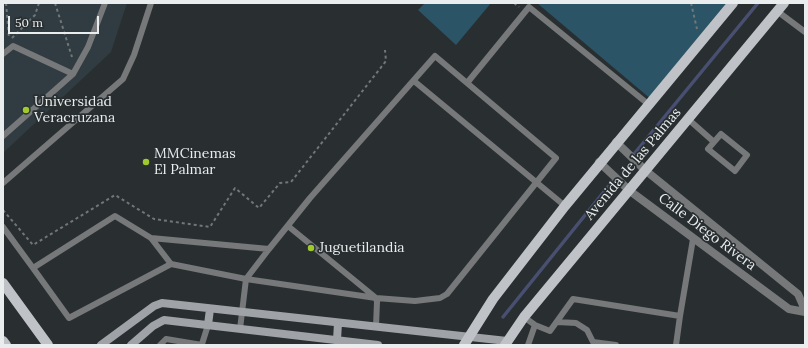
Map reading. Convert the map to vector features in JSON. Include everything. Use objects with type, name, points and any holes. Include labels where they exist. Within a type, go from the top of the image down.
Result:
[{"type":"main road","name":"Avenida de las Palmas","points":[[466,341],[493,299],[599,162],[733,3]]},
{"type":"main road","name":"Avenida de las Palmas","points":[[506,343],[524,317],[784,3]]},
{"type":"main road","points":[[3,283],[48,345]]},
{"type":"main road","points":[[3,340],[6,345]]},
{"type":"street","name":"Calle Diego Rivera","points":[[599,162],[630,190],[789,309],[805,311],[798,294],[645,170],[616,142]]},
{"type":"street","points":[[101,345],[158,304],[162,303],[376,326],[466,341],[506,343]]},
{"type":"street","points":[[208,325],[210,309]]},
{"type":"street","points":[[131,345],[153,326],[164,320],[378,345]]},
{"type":"street","points":[[337,340],[338,323]]},
{"type":"lane","points":[[3,136],[73,74],[88,47],[104,3]]},
{"type":"lane","points":[[3,183],[123,80],[134,55],[151,3]]},
{"type":"lane","points":[[467,83],[529,7],[648,104]]},
{"type":"lane","points":[[777,11],[805,32]]},
{"type":"lane","points":[[3,54],[13,46],[73,74]]},
{"type":"lane","points":[[3,227],[69,318],[171,264],[246,279],[376,298],[415,301],[436,298],[447,294],[556,158],[436,56],[314,193],[246,279],[240,329]]},
{"type":"lane","points":[[414,81],[565,206]]},
{"type":"lane","points":[[688,119],[714,142]]},
{"type":"lane","points":[[721,134],[747,156],[735,171],[708,148],[714,142],[721,134]]},
{"type":"lane","points":[[33,268],[115,216],[151,238],[171,264]]},
{"type":"lane","points":[[288,226],[376,298],[378,302],[376,326]]},
{"type":"lane","points":[[151,238],[269,249]]},
{"type":"lane","points":[[676,345],[694,239]]},
{"type":"lane","points":[[524,317],[535,326],[550,331],[573,299],[680,316]]},
{"type":"lane","points":[[557,322],[576,323],[587,330],[593,342],[616,345]]},
{"type":"lane","points":[[160,345],[166,339],[202,345],[208,325]]},
{"type":"lane","points":[[528,345],[535,326]]},
{"type":"path","points":[[6,3],[9,40]]},
{"type":"path","points":[[9,40],[35,15],[40,3]]},
{"type":"path","points":[[55,3],[73,63]]},
{"type":"path","points":[[691,3],[700,43]]},
{"type":"path","points":[[9,40],[16,43]]},
{"type":"path","points":[[3,210],[33,245],[115,195],[154,219],[210,227],[235,188],[259,208],[280,183],[291,182],[386,61],[385,50]]},
{"type":"shaded area","name":"Universidad Veracruzana","points":[[3,3],[127,3],[111,52],[3,153]]},
{"type":"shaded area","points":[[425,3],[491,3],[456,45],[418,10]]},
{"type":"shaded area","points":[[537,3],[733,3],[652,100]]},
{"type":"waterway","points":[[634,154],[758,3]]},
{"type":"waterway","points":[[503,317],[615,178]]},
{"type":"place","name":"Universidad Veracruzana","points":[[26,110]]},
{"type":"place","name":"MMCinemas El Palmar","points":[[146,162]]},
{"type":"place","name":"Juguetilandia","points":[[311,248]]}]
